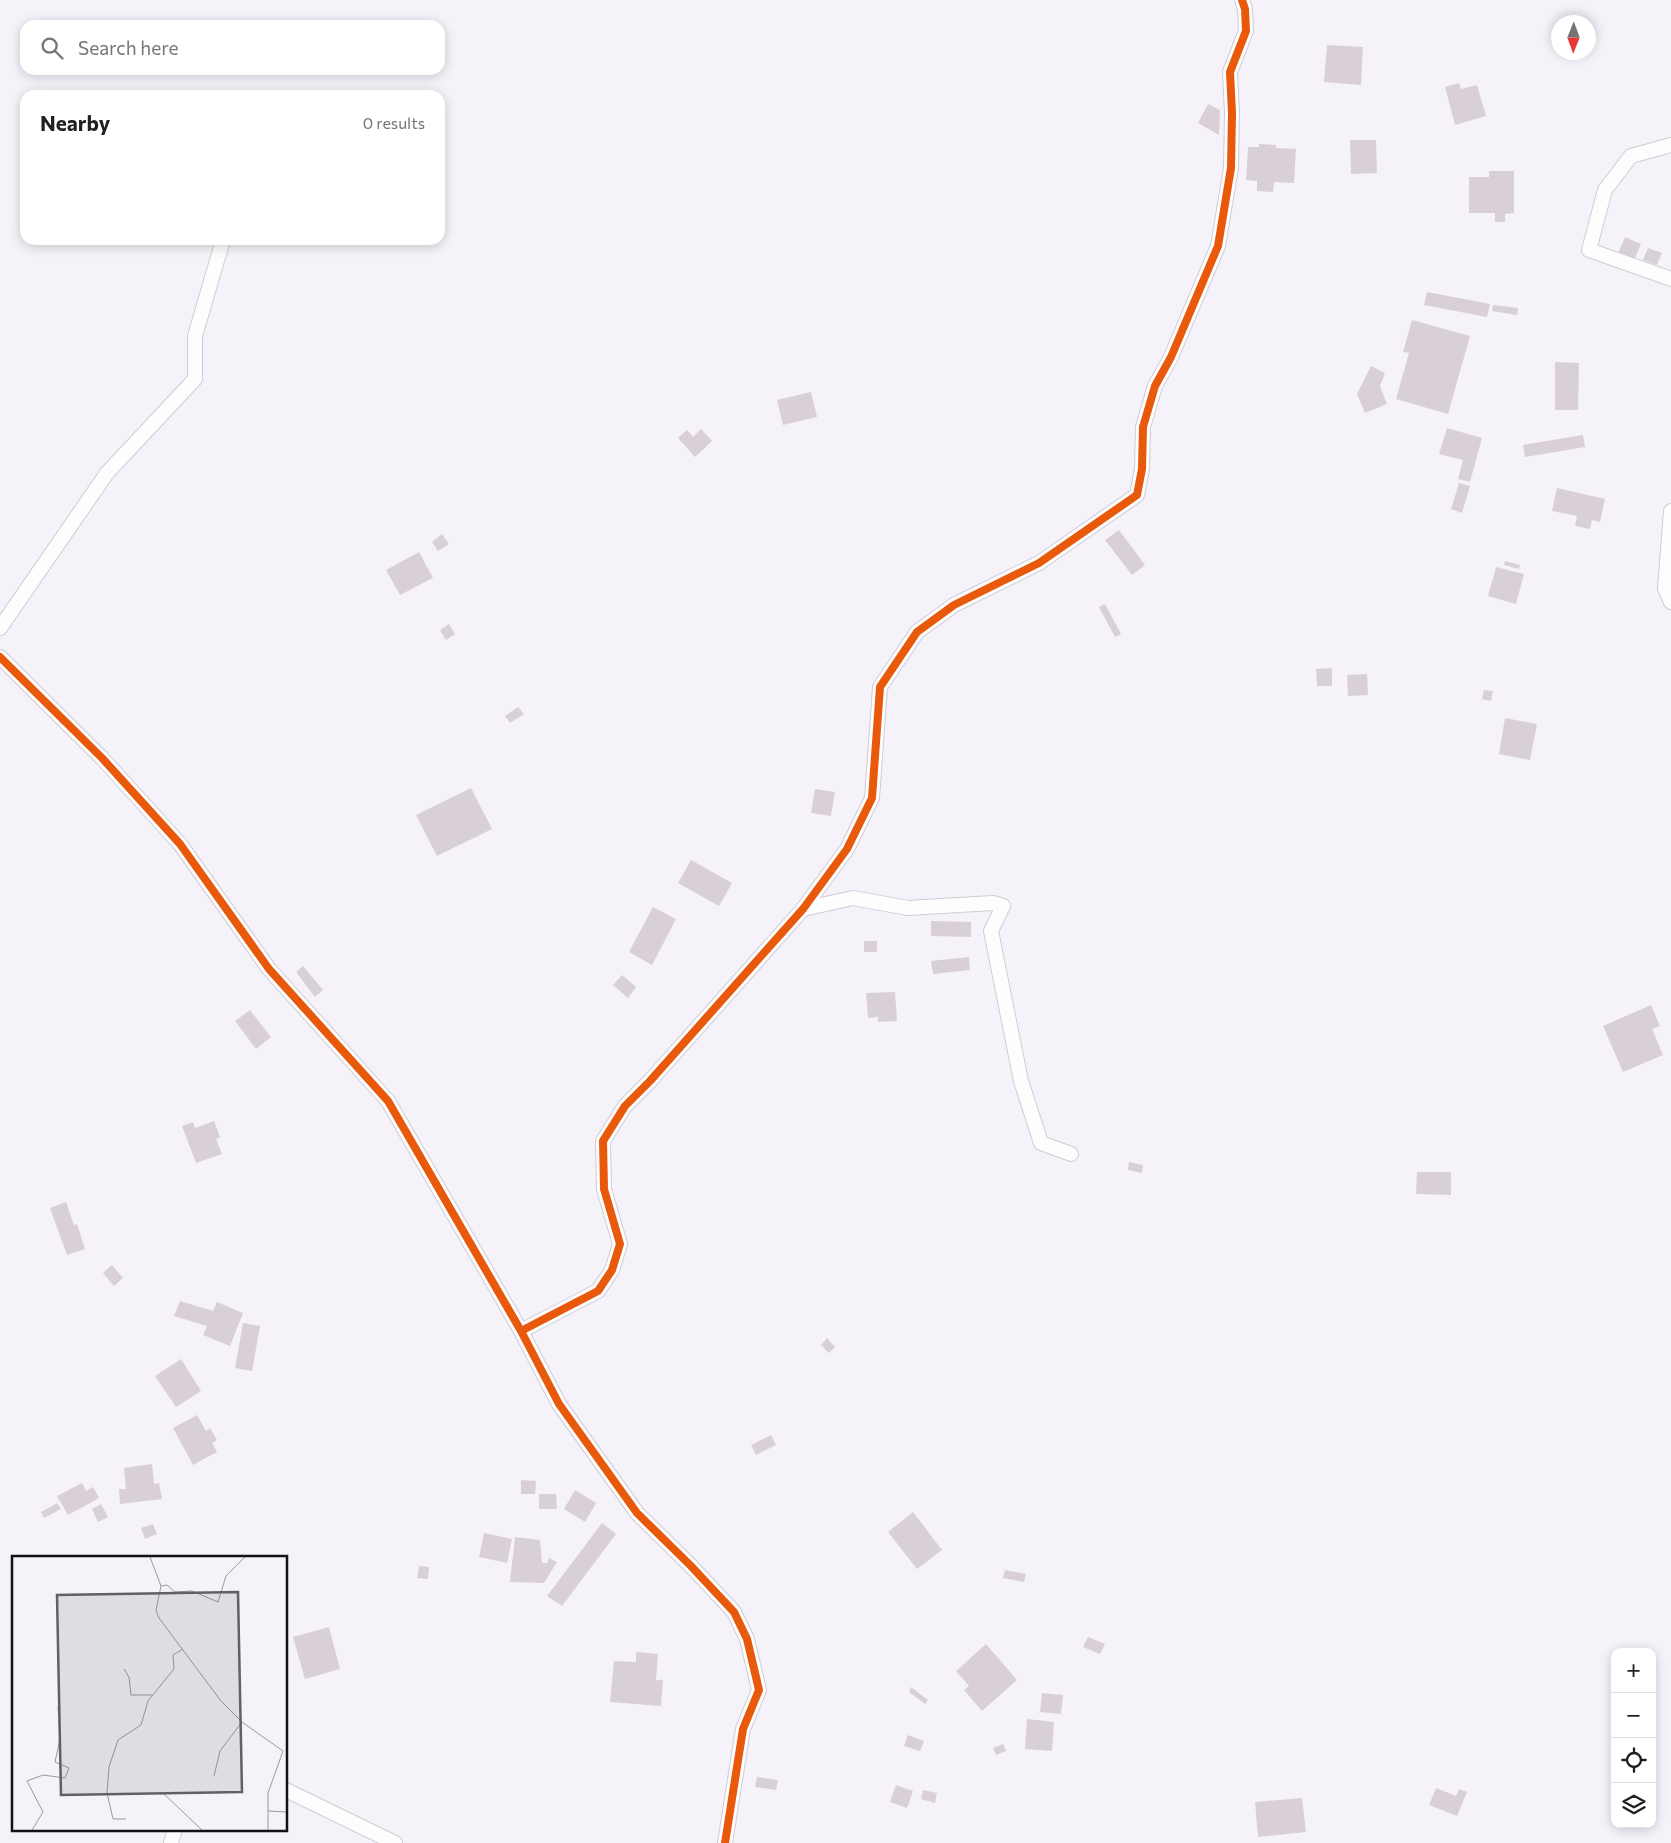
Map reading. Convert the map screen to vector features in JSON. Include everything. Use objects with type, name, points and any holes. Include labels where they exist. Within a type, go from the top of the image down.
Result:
[{"type":"street","points":[[520,1331],[598,1291],[612,1270],[620,1244],[604,1189],[603,1141],[625,1106],[656,1074],[803,909],[847,849],[872,798],[880,687],[917,632],[954,605],[1039,563],[1137,495],[1142,470],[1143,427],[1155,386],[1172,357],[1218,246],[1231,168],[1232,113],[1230,72],[1246,30],[1245,9],[1242,0]]},
{"type":"street","points":[[1671,145],[1631,156],[1605,190],[1589,250],[1671,279]]},
{"type":"street","points":[[0,628],[107,473],[195,378],[195,336],[222,245]]},
{"type":"street","points":[[1671,512],[1665,588],[1671,602]]},
{"type":"street","points":[[0,657],[102,758],[180,844],[268,969],[388,1101],[520,1331],[559,1404],[637,1513],[734,1612],[747,1639],[759,1690],[743,1730],[725,1843]]},
{"type":"street","points":[[803,909],[852,898],[908,908],[993,903],[1003,906],[991,931],[1021,1081],[1041,1143],[1071,1154]]},
{"type":"street","points":[[288,1791],[394,1843]]},
{"type":"street","points":[[171,1843],[175,1830]]},
{"type":"building","points":[[1327,45],[1363,47],[1361,85],[1324,82]]},
{"type":"building","points":[[1459,83],[1461,89],[1477,85],[1486,116],[1455,125],[1445,87]]},
{"type":"building","points":[[1208,104],[1220,110],[1219,135],[1198,123]]},
{"type":"building","points":[[1350,140],[1376,140],[1377,173],[1351,174]]},
{"type":"building","points":[[1259,144],[1276,145],[1276,148],[1296,149],[1294,183],[1274,182],[1273,192],[1257,191],[1257,181],[1246,180],[1248,147],[1259,147]]},
{"type":"building","points":[[1489,171],[1514,171],[1514,213],[1505,214],[1505,222],[1495,222],[1495,213],[1469,213],[1469,177],[1489,177]]},
{"type":"building","points":[[1625,237],[1641,244],[1634,260],[1618,253]]},
{"type":"building","points":[[1648,248],[1662,253],[1657,265],[1643,260]]},
{"type":"building","points":[[1427,292],[1490,304],[1487,317],[1424,305]]},
{"type":"building","points":[[1493,305],[1518,308],[1517,315],[1492,311]]},
{"type":"building","points":[[1412,320],[1470,336],[1448,414],[1396,399],[1409,353],[1403,352]]},
{"type":"building","points":[[1555,362],[1579,363],[1578,410],[1555,410]]},
{"type":"building","points":[[1371,366],[1385,373],[1380,386],[1387,404],[1365,413],[1357,394]]},
{"type":"building","points":[[811,392],[817,417],[783,425],[777,400]]},
{"type":"building","points":[[1447,428],[1482,438],[1470,482],[1458,479],[1463,460],[1439,454]]},
{"type":"building","points":[[701,429],[712,441],[695,457],[678,438],[687,430],[693,437]]},
{"type":"building","points":[[1583,435],[1585,447],[1525,457],[1523,445]]},
{"type":"building","points":[[1459,483],[1470,486],[1462,513],[1451,509]]},
{"type":"building","points":[[1557,488],[1605,499],[1600,522],[1592,520],[1590,529],[1575,526],[1577,516],[1552,511]]},
{"type":"building","points":[[1119,530],[1145,565],[1132,575],[1105,540]]},
{"type":"building","points":[[442,534],[449,544],[438,551],[432,542]]},
{"type":"building","points":[[419,552],[433,578],[400,595],[386,570]]},
{"type":"building","points":[[1505,561],[1520,565],[1519,569],[1504,565]]},
{"type":"building","points":[[1496,567],[1524,574],[1516,604],[1488,596]]},
{"type":"building","points":[[1105,604],[1121,634],[1115,637],[1099,607]]},
{"type":"building","points":[[449,624],[455,634],[446,640],[440,630]]},
{"type":"building","points":[[1332,668],[1332,686],[1317,686],[1316,669]]},
{"type":"building","points":[[1367,674],[1368,695],[1348,696],[1347,675]]},
{"type":"building","points":[[1484,690],[1493,691],[1491,701],[1482,699]]},
{"type":"building","points":[[518,707],[524,714],[510,723],[505,716]]},
{"type":"building","points":[[1505,718],[1537,724],[1530,760],[1499,754]]},
{"type":"building","points":[[471,788],[492,829],[437,856],[416,815]]},
{"type":"building","points":[[815,789],[835,792],[831,816],[811,813]]},
{"type":"building","points":[[691,860],[732,883],[719,906],[678,883]]},
{"type":"building","points":[[653,907],[676,919],[652,965],[629,952]]},
{"type":"building","points":[[931,921],[971,922],[971,937],[931,936]]},
{"type":"building","points":[[864,941],[877,941],[877,952],[864,952]]},
{"type":"building","points":[[969,957],[970,970],[933,974],[931,961]]},
{"type":"building","points":[[303,966],[323,990],[315,997],[296,972]]},
{"type":"building","points":[[622,975],[636,987],[628,998],[613,985]]},
{"type":"building","points":[[895,992],[897,1021],[878,1022],[878,1017],[868,1018],[866,993]]},
{"type":"building","points":[[1651,1005],[1660,1026],[1652,1029],[1663,1055],[1623,1072],[1603,1026]]},
{"type":"building","points":[[250,1010],[271,1037],[256,1049],[235,1021]]},
{"type":"building","points":[[214,1121],[220,1137],[216,1139],[222,1154],[196,1163],[182,1126],[193,1122],[195,1128]]},
{"type":"building","points":[[1129,1162],[1143,1165],[1142,1173],[1128,1170]]},
{"type":"building","points":[[1417,1172],[1451,1172],[1451,1195],[1416,1194]]},
{"type":"building","points":[[66,1202],[74,1225],[77,1224],[85,1249],[67,1255],[50,1208]]},
{"type":"building","points":[[112,1265],[123,1278],[114,1286],[103,1273]]},
{"type":"building","points":[[180,1301],[213,1311],[217,1302],[243,1313],[230,1346],[203,1335],[207,1326],[174,1316]]},
{"type":"building","points":[[243,1323],[260,1326],[252,1371],[235,1368]]},
{"type":"building","points":[[827,1338],[835,1347],[829,1353],[821,1345]]},
{"type":"building","points":[[181,1359],[201,1391],[176,1407],[155,1376]]},
{"type":"building","points":[[197,1415],[206,1431],[210,1428],[217,1440],[212,1443],[217,1452],[193,1465],[173,1428]]},
{"type":"building","points":[[771,1435],[776,1445],[756,1455],[751,1445]]},
{"type":"building","points":[[152,1464],[154,1484],[159,1483],[162,1499],[120,1504],[119,1489],[126,1489],[124,1468]]},
{"type":"building","points":[[521,1480],[536,1481],[535,1494],[521,1494]]},
{"type":"building","points":[[82,1483],[86,1491],[93,1487],[99,1498],[68,1515],[57,1496]]},
{"type":"building","points":[[575,1490],[596,1503],[585,1522],[564,1509]]},
{"type":"building","points":[[539,1494],[556,1494],[557,1509],[539,1509]]},
{"type":"building","points":[[57,1503],[61,1509],[44,1518],[41,1512]]},
{"type":"building","points":[[101,1504],[108,1517],[98,1522],[92,1509]]},
{"type":"building","points":[[913,1512],[942,1550],[917,1569],[888,1532]]},
{"type":"building","points":[[602,1523],[616,1534],[562,1606],[547,1596]]},
{"type":"building","points":[[153,1524],[157,1534],[145,1539],[141,1528]]},
{"type":"building","points":[[484,1533],[512,1539],[507,1563],[479,1557]]},
{"type":"building","points":[[515,1537],[540,1540],[542,1563],[547,1563],[549,1558],[557,1562],[544,1583],[510,1582]]},
{"type":"building","points":[[419,1566],[429,1567],[428,1579],[417,1578]]},
{"type":"building","points":[[1005,1570],[1026,1574],[1024,1582],[1003,1578]]},
{"type":"building","points":[[329,1627],[340,1669],[305,1679],[293,1637]]},
{"type":"building","points":[[1088,1637],[1105,1644],[1100,1654],[1083,1647]]},
{"type":"building","points":[[986,1644],[1017,1680],[982,1711],[964,1690],[969,1686],[956,1671]]},
{"type":"building","points":[[636,1652],[658,1654],[656,1680],[663,1680],[661,1706],[610,1702],[614,1661],[636,1662]]},
{"type":"building","points":[[911,1687],[928,1700],[925,1704],[909,1692]]},
{"type":"building","points":[[1042,1693],[1063,1695],[1061,1714],[1040,1712]]},
{"type":"building","points":[[1027,1719],[1054,1722],[1052,1751],[1025,1749]]},
{"type":"building","points":[[908,1735],[924,1741],[920,1751],[904,1746]]},
{"type":"building","points":[[1003,1744],[1006,1751],[996,1755],[993,1748]]},
{"type":"building","points":[[757,1777],[778,1780],[776,1790],[755,1787]]},
{"type":"building","points":[[896,1785],[913,1791],[907,1808],[890,1802]]},
{"type":"building","points":[[1436,1788],[1456,1796],[1459,1789],[1467,1792],[1457,1816],[1429,1805]]},
{"type":"building","points":[[923,1790],[937,1793],[935,1803],[921,1799]]},
{"type":"building","points":[[1302,1798],[1306,1832],[1258,1837],[1255,1802]]},
{"type":"cycle path","points":[[521,1331],[598,1291],[612,1270],[620,1244],[604,1189],[603,1141],[625,1106],[650,1081],[803,909],[847,849],[872,798],[880,687],[917,632],[954,605],[1039,563],[1137,495],[1142,469],[1143,427],[1155,386],[1171,357],[1218,246],[1231,168],[1232,113],[1230,72],[1246,31],[1245,9],[1242,0]]},
{"type":"cycle path","points":[[0,657],[102,758],[180,844],[269,969],[388,1101],[521,1331],[559,1404],[637,1513],[734,1612],[747,1639],[759,1690],[743,1729],[725,1843]]}]
